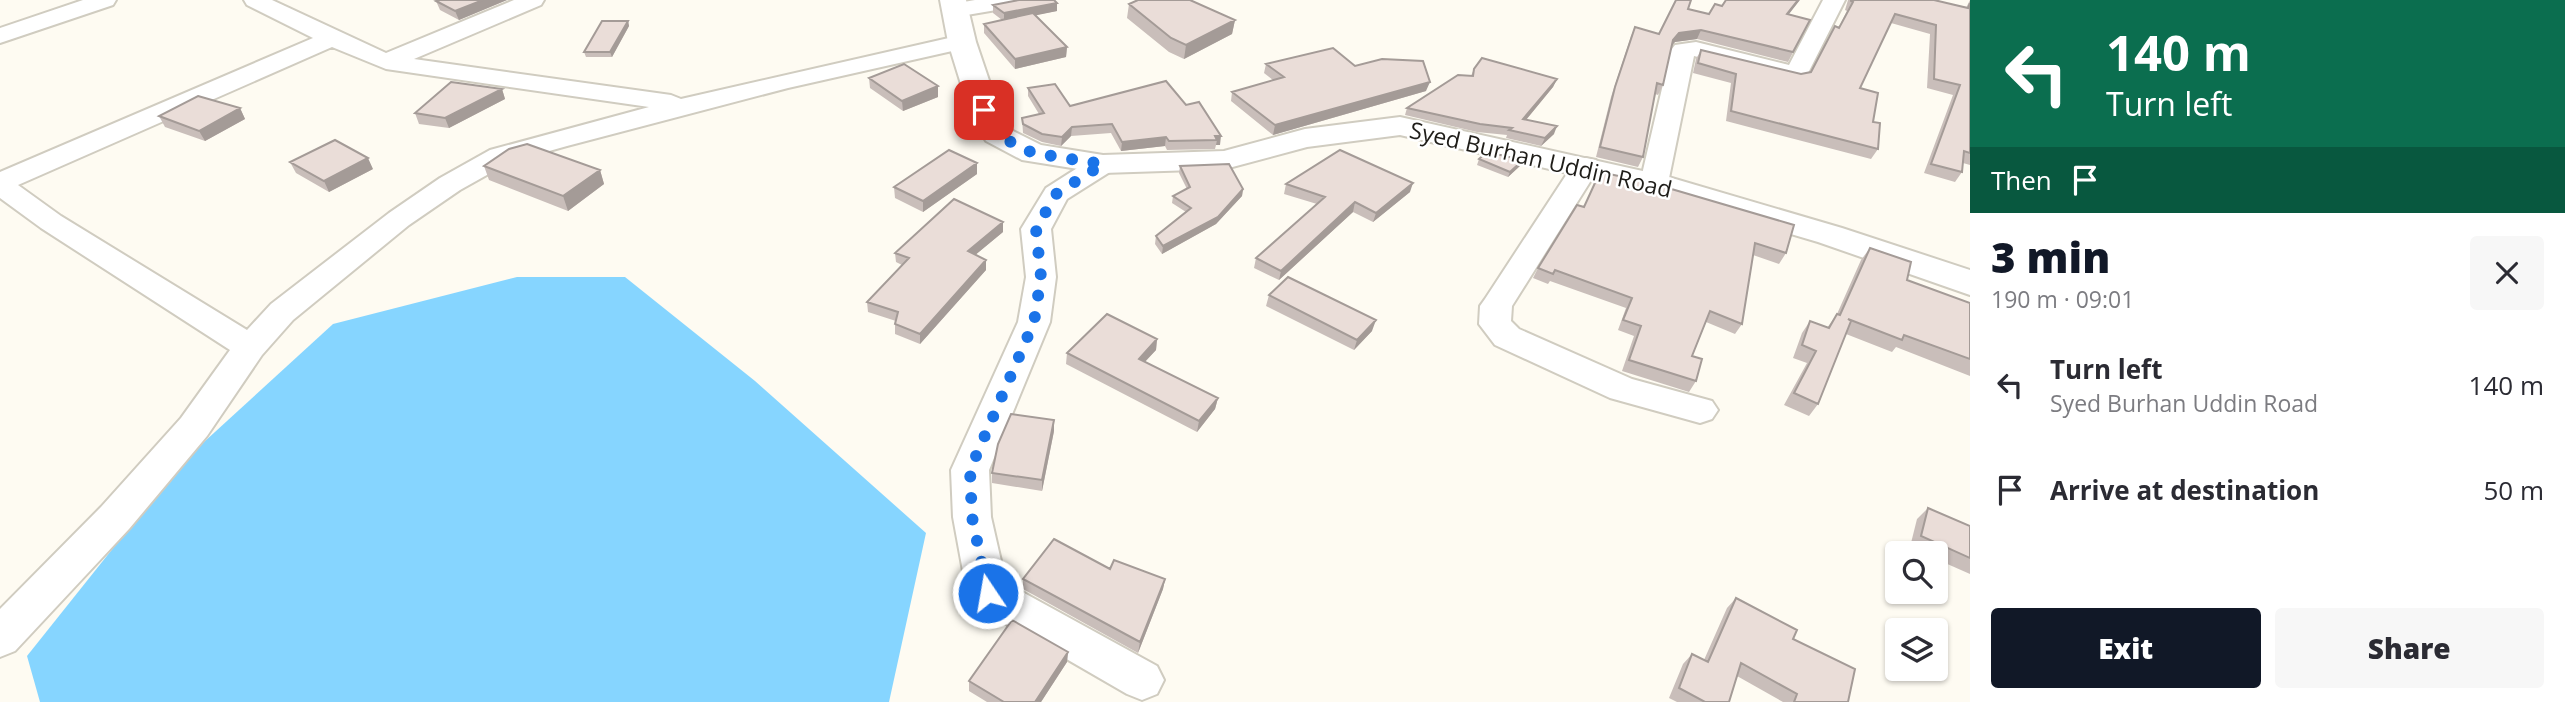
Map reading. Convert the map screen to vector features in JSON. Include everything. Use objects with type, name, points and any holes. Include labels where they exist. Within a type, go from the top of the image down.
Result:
[{"type":"street","points":[[0,36],[105,0]]},
{"type":"street","points":[[255,0],[386,62],[688,105]]},
{"type":"street","points":[[386,62],[533,0]]},
{"type":"street","points":[[954,5],[1014,0]]},
{"type":"street","points":[[1654,183],[1683,50],[1696,49],[1796,74],[1835,0]]},
{"type":"street","name":"Syed Burhan Uddin Road","points":[[954,5],[962,42],[984,110],[997,135],[1033,153],[1103,164],[1225,160],[1305,138],[1400,126],[1654,183],[1830,235],[1970,283]]},
{"type":"street","points":[[250,347],[51,222],[0,183],[332,38]]},
{"type":"street","points":[[0,638],[115,518],[194,427],[250,347],[282,312],[321,278],[399,219],[480,165],[500,156],[688,105],[844,66],[962,42]]},
{"type":"street","points":[[1103,164],[1056,194],[1036,229],[1041,277],[1034,322],[970,470],[972,517],[988,593],[1142,680]]},
{"type":"street","points":[[1586,166],[1496,306],[1495,324],[1507,337],[1622,389],[1700,410]]},
{"type":"water","points":[[517,277],[625,277],[755,381],[926,533],[889,702],[40,702],[27,656],[181,463],[333,324]]},
{"type":"building","points":[[483,0],[455,11],[436,1]]},
{"type":"building","points":[[1019,0],[1054,0],[1057,3],[1004,13],[993,5]]},
{"type":"building","points":[[1138,0],[1190,0],[1235,20],[1186,45],[1171,38],[1129,4]]},
{"type":"building","points":[[1676,0],[1691,0],[1688,9],[1709,14],[1715,4],[1722,6],[1726,0],[1798,0],[1787,14],[1810,20],[1793,52],[1701,30],[1679,33],[1673,40],[1663,85],[1657,83],[1643,157],[1600,147],[1615,87],[1635,27],[1659,34]]},
{"type":"building","points":[[1851,0],[1934,0],[1968,8],[1970,3],[1970,153],[1964,151],[1962,172],[1931,164],[1960,85],[1934,79],[1936,25],[1895,14],[1860,88],[1878,93],[1873,122],[1880,123],[1878,149],[1731,111],[1736,74],[1698,63],[1701,50],[1801,74],[1811,72],[1835,26],[1839,28],[1853,2]]},
{"type":"building","points":[[1033,13],[1067,47],[1015,59],[984,24]]},
{"type":"building","points":[[602,21],[628,21],[610,52],[584,52]]},
{"type":"building","points":[[1333,48],[1355,66],[1382,59],[1423,61],[1430,82],[1275,125],[1232,92],[1284,77],[1266,64]]},
{"type":"building","points":[[1482,58],[1557,79],[1523,119],[1557,126],[1545,138],[1509,130],[1512,128],[1407,108],[1458,75],[1473,76],[1474,69]]},
{"type":"building","points":[[904,64],[938,86],[902,101],[869,78]]},
{"type":"building","points":[[1166,81],[1186,105],[1199,102],[1221,136],[1215,136],[1217,140],[1169,141],[1166,137],[1122,142],[1112,124],[1072,127],[1062,137],[1042,134],[1023,124],[1022,118],[1044,113],[1028,88],[1055,84],[1070,106]]},
{"type":"building","points":[[451,82],[502,89],[445,118],[415,113]]},
{"type":"building","points":[[198,96],[240,108],[199,131],[159,116]]},
{"type":"building","points":[[335,140],[368,158],[324,181],[290,162]]},
{"type":"building","points":[[527,144],[600,170],[563,196],[484,166],[509,149]]},
{"type":"building","points":[[949,150],[977,163],[923,201],[894,187]]},
{"type":"building","points":[[1340,150],[1413,183],[1376,213],[1355,202],[1281,271],[1256,258],[1325,197],[1286,184]]},
{"type":"building","points":[[1487,152],[1523,160],[1510,172],[1479,159]]},
{"type":"building","points":[[1229,164],[1243,189],[1218,217],[1163,246],[1156,236],[1191,208],[1173,196],[1190,187],[1180,166]]},
{"type":"building","points":[[1600,172],[1651,183],[1794,225],[1786,253],[1755,243],[1742,324],[1710,311],[1692,356],[1702,359],[1696,381],[1629,360],[1641,326],[1623,320],[1632,298],[1555,270],[1553,274],[1538,268],[1577,205],[1584,207]]},
{"type":"building","points":[[954,199],[1003,222],[968,251],[986,260],[920,334],[895,324],[898,312],[867,302],[909,258],[895,253]]},
{"type":"building","points":[[1870,248],[1911,262],[1907,280],[1970,303],[1970,359],[1904,335],[1902,340],[1848,319],[1851,321],[1818,404],[1794,393],[1816,351],[1802,345],[1810,321],[1829,328],[1837,314],[1840,315]]},
{"type":"building","points":[[1288,277],[1376,320],[1357,340],[1269,295]]},
{"type":"building","points":[[1107,314],[1157,339],[1139,359],[1218,398],[1199,421],[1067,353]]},
{"type":"building","points":[[1011,414],[1054,420],[1042,480],[992,473],[998,444]]},
{"type":"building","points":[[1928,508],[1970,526],[1970,558],[1948,548],[1948,541],[1932,541],[1921,536]]},
{"type":"building","points":[[1054,539],[1110,569],[1114,560],[1165,579],[1140,642],[1023,579]]},
{"type":"building","points":[[1736,598],[1797,630],[1793,639],[1855,669],[1848,702],[1794,702],[1797,694],[1741,663],[1729,702],[1705,702],[1679,688],[1692,654],[1708,662]]},
{"type":"building","points":[[1012,620],[1068,652],[1035,702],[1004,702],[969,681]]},
{"type":"route","points":[[984,110],[997,135],[1033,153],[1103,164],[1056,194],[1036,229],[1041,277],[1034,322],[970,470],[972,517],[988,593]]}]
